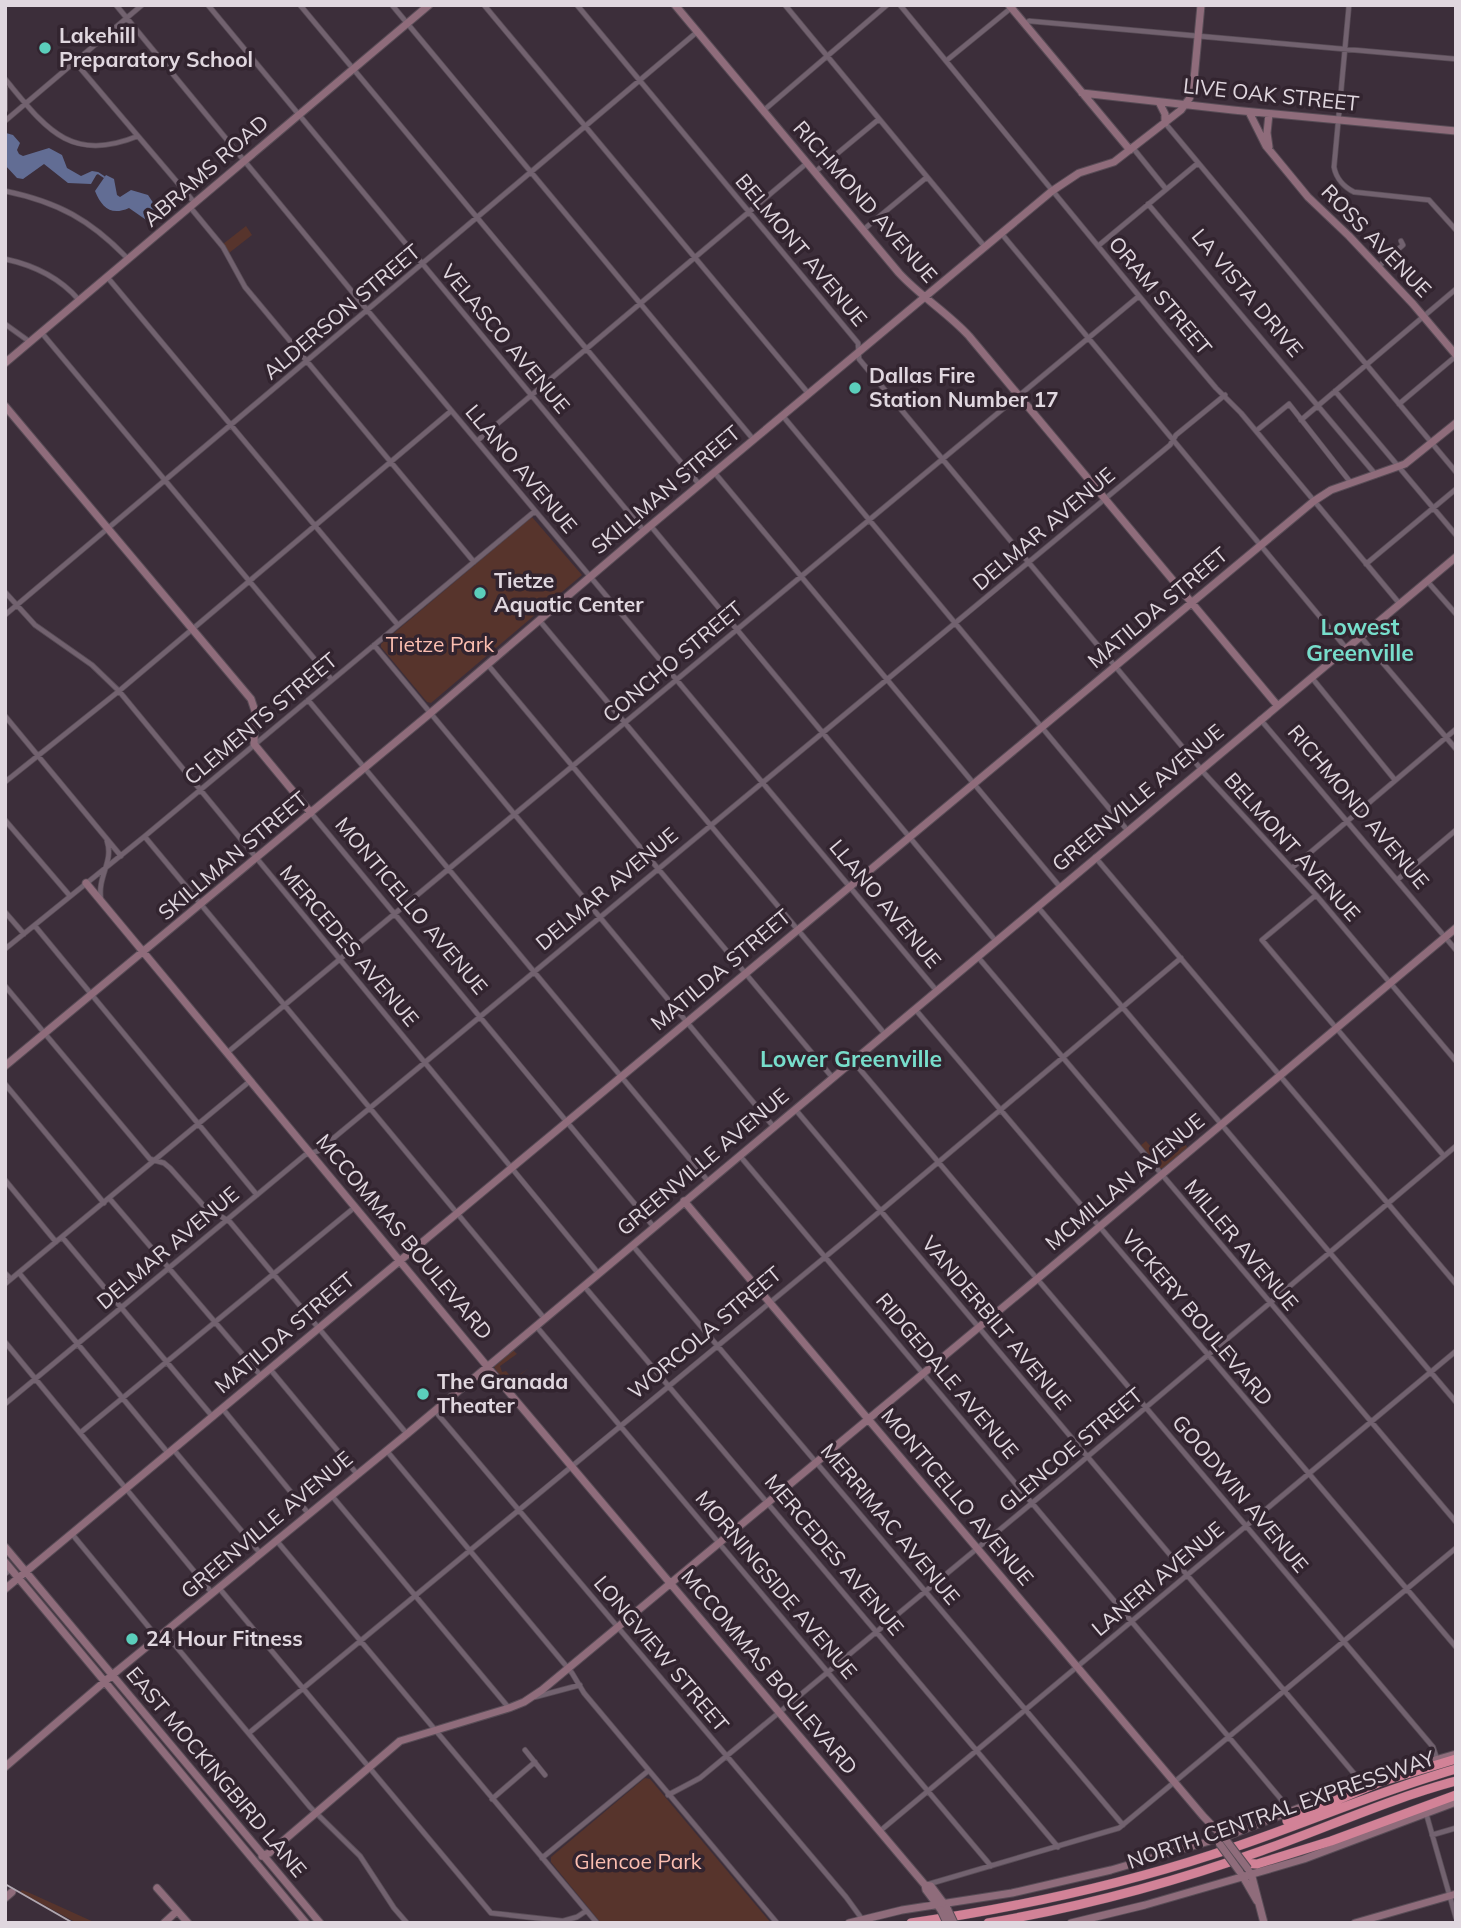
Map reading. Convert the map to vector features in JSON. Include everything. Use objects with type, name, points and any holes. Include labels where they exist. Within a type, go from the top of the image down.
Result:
[{"type":"highway","points":[[1270,1833],[1280,1824],[1349,1794],[1456,1756]]},
{"type":"highway","name":"NORTH CENTRAL EXPRESSWAY","points":[[911,1923],[1021,1905],[1095,1889],[1210,1856],[1408,1783],[1456,1769]]},
{"type":"highway","name":"NORTH CENTRAL EXPRESSWAY","points":[[988,1923],[1106,1898],[1230,1862],[1456,1781]]},
{"type":"highway","points":[[1230,1862],[1257,1864],[1456,1795]]},
{"type":"street","name":"LLANO AVENUE","points":[[116,5],[477,442],[936,990]]},
{"type":"street","points":[[5,121],[142,5]]},
{"type":"street","name":"VELASCO AVENUE","points":[[208,5],[532,396],[737,630],[995,940]]},
{"type":"street","points":[[300,5],[699,484]]},
{"type":"street","points":[[392,5],[753,439]]},
{"type":"street","name":"ABRAMS ROAD","points":[[5,363],[429,5]]},
{"type":"street","points":[[484,5],[808,393]]},
{"type":"street","name":"BELMONT AVENUE","points":[[577,5],[858,343],[859,359],[1201,769],[1316,895],[1456,1061]]},
{"type":"street","name":"RICHMOND AVENUE","points":[[676,5],[899,273],[961,328],[1277,705]]},
{"type":"street","points":[[785,5],[985,247]]},
{"type":"street","points":[[763,111],[887,5]]},
{"type":"street","name":"ORAM STREET","points":[[900,5],[1139,296],[1400,604]]},
{"type":"street","points":[[1185,105],[1193,90],[1201,5]]},
{"type":"street","points":[[1349,5],[1334,167],[1336,174],[1346,188],[1354,192],[1425,199],[1434,204],[1456,230]]},
{"type":"street","points":[[946,61],[1010,6],[1095,109],[1166,189]]},
{"type":"street","points":[[1025,24],[1029,21],[1456,59]]},
{"type":"street","name":"ALDERSON STREET","points":[[5,615],[697,32]]},
{"type":"street","points":[[75,62],[192,205],[223,247],[245,287],[474,562]]},
{"type":"street","points":[[5,79],[50,130],[74,143],[92,146],[138,136]]},
{"type":"street","points":[[5,88],[5,110]]},
{"type":"street","name":"LIVE OAK STREET","points":[[1082,93],[1456,131]]},
{"type":"street","points":[[1095,109],[1096,101],[1106,96]]},
{"type":"street","points":[[1159,102],[1165,114],[1165,123],[1456,472]]},
{"type":"street","name":"SKILLMAN STREET","points":[[5,1066],[431,713],[699,484],[1052,191],[1067,179],[1105,166],[1131,149],[1185,105]]},
{"type":"street","name":"ROSS AVENUE","points":[[1249,112],[1262,140],[1314,203],[1349,236],[1456,355]]},
{"type":"street","points":[[1269,114],[1267,133],[1270,151]]},
{"type":"street","points":[[815,172],[879,119]]},
{"type":"street","points":[[477,442],[807,163]]},
{"type":"street","points":[[1098,246],[1198,163]]},
{"type":"street","points":[[863,231],[927,177]]},
{"type":"street","points":[[5,191],[32,197],[78,216],[109,239],[128,260]]},
{"type":"street","name":"LA VISTA DRIVE","points":[[1148,204],[1376,475]]},
{"type":"street","points":[[1001,233],[1346,648]]},
{"type":"street","points":[[1377,268],[1403,246],[1401,241]]},
{"type":"street","points":[[5,259],[39,270],[68,289],[79,301]]},
{"type":"street","points":[[108,278],[398,625]]},
{"type":"street","points":[[1301,419],[1456,289]]},
{"type":"street","name":"CONCHO STREET","points":[[228,1052],[1139,296]]},
{"type":"street","points":[[5,324],[30,342]]},
{"type":"street","points":[[41,332],[332,680]]},
{"type":"street","points":[[1399,404],[1456,355]]},
{"type":"street","points":[[1335,391],[1456,535]]},
{"type":"street","name":"DELMAR AVENUE","points":[[5,1404],[305,1156],[318,1151],[1170,445],[1225,395]]},
{"type":"street","points":[[1256,431],[1289,404],[1351,483]]},
{"type":"street","points":[[5,406],[251,699],[255,711],[254,744]]},
{"type":"street","points":[[5,782],[118,691],[452,411]]},
{"type":"street","points":[[782,415],[1128,831]]},
{"type":"street","name":"MATILDA STREET","points":[[5,1589],[1314,501],[1331,490],[1398,467],[1456,423]]},
{"type":"street","points":[[714,472],[1059,887]]},
{"type":"street","points":[[1366,564],[1456,489]]},
{"type":"street","name":"CLEMENTS STREET","points":[[5,949],[121,856],[535,511]]},
{"type":"street","name":"GREENVILLE AVENUE","points":[[5,1767],[1456,557]]},
{"type":"street","points":[[1427,581],[1456,614]]},
{"type":"street","name":"MERCEDES AVENUE","points":[[5,592],[46,635],[92,664],[118,691],[598,1273]]},
{"type":"street","points":[[538,620],[884,1034]]},
{"type":"street","points":[[1360,636],[1456,749]]},
{"type":"street","points":[[374,645],[773,1126]]},
{"type":"street","points":[[488,664],[832,1077]]},
{"type":"street","points":[[1311,677],[1395,780]]},
{"type":"street","points":[[308,700],[708,1181]]},
{"type":"street","points":[[5,716],[121,856]]},
{"type":"street","name":"RICHMOND AVENUE","points":[[1260,719],[1456,950]]},
{"type":"street","points":[[1292,868],[1456,729]]},
{"type":"street","name":"MONTICELLO AVENUE","points":[[254,744],[653,1226]]},
{"type":"street","points":[[5,820],[70,896]]},
{"type":"street","points":[[1397,880],[1456,830]]},
{"type":"street","points":[[145,836],[544,1318]]},
{"type":"street","points":[[101,900],[99,884],[109,851],[105,837]]},
{"type":"street","points":[[1095,857],[1456,1284]]},
{"type":"street","name":"MCCOMMAS BOULEVARD","points":[[86,883],[779,1712],[925,1885],[931,1886],[954,1923]]},
{"type":"street","points":[[1316,895],[1262,940],[1444,1156]]},
{"type":"street","points":[[1037,906],[1456,1402]]},
{"type":"street","points":[[5,912],[24,934]]},
{"type":"street","points":[[35,925],[257,1195]]},
{"type":"street","name":"MCMILLAN AVENUE","points":[[259,1859],[265,1851],[403,1739],[509,1708],[530,1699],[1456,928]]},
{"type":"street","name":"MILLER AVENUE","points":[[977,956],[1456,1522]]},
{"type":"street","name":"WORCOLA STREET","points":[[249,1733],[718,1346],[1181,958]]},
{"type":"street","points":[[5,986],[150,1159],[164,1163],[203,1205],[227,1220],[407,1434]]},
{"type":"street","name":"VICKERY BOULEVARD","points":[[914,1008],[1456,1647]]},
{"type":"street","name":"GOODWIN AVENUE","points":[[852,1060],[1433,1747],[1437,1759]]},
{"type":"street","points":[[5,1284],[251,1080]]},
{"type":"street","points":[[5,1084],[104,1203]]},
{"type":"street","name":"VANDERBILT AVENUE","points":[[794,1109],[1363,1783]]},
{"type":"street","name":"GLENCOE STREET","points":[[668,1795],[695,1782],[727,1756],[1455,1148]]},
{"type":"street","name":"RIDGEDALE AVENUE","points":[[739,1155],[1292,1812]]},
{"type":"street","points":[[5,1180],[56,1242]]},
{"type":"street","points":[[109,1198],[261,1376]]},
{"type":"street","name":"MONTICELLO AVENUE","points":[[684,1201],[1203,1816],[1246,1873],[1264,1923]]},
{"type":"street","points":[[80,1433],[355,1206]]},
{"type":"street","points":[[62,1237],[212,1416]]},
{"type":"street","name":"MERRIMAC AVENUE","points":[[632,1244],[1123,1825]]},
{"type":"street","points":[[5,1273],[11,1279]]},
{"type":"street","points":[[19,1273],[123,1399],[260,1553]]},
{"type":"street","name":"MERCEDES AVENUE","points":[[584,1285],[1058,1847]]},
{"type":"street","name":"MORNINGSIDE AVENUE","points":[[536,1326],[992,1866]]},
{"type":"street","points":[[5,1342],[126,1489],[303,1689],[491,1913],[563,1921],[586,1911]]},
{"type":"street","name":"LANERI AVENUE","points":[[880,1831],[1456,1351]]},
{"type":"street","points":[[270,1368],[356,1474]]},
{"type":"street","points":[[222,1408],[308,1513]]},
{"type":"street","name":"LONGVIEW STREET","points":[[435,1410],[862,1919]]},
{"type":"street","points":[[386,1450],[568,1668],[584,1693],[668,1795],[777,1923]]},
{"type":"street","points":[[331,1494],[509,1708]]},
{"type":"street","points":[[72,1534],[158,1638]]},
{"type":"street","points":[[276,1540],[597,1923]]},
{"type":"street","name":"EAST MOCKINGBIRD LANE","points":[[5,1547],[174,1764],[214,1805],[259,1859],[303,1921]]},
{"type":"street","points":[[925,1885],[1115,1830],[1123,1825],[1456,1548]]},
{"type":"street","name":"EAST MOCKINGBIRD LANE","points":[[7,1568],[181,1758],[214,1805]]},
{"type":"street","points":[[164,1632],[315,1811],[360,1856],[407,1923]]},
{"type":"street","points":[[530,1699],[580,1685]]},
{"type":"street","points":[[525,1750],[545,1775]]},
{"type":"street","name":"NORTH CENTRAL EXPRESSWAY","points":[[849,1923],[1086,1877],[1221,1840],[1363,1783],[1437,1759],[1456,1756]]},
{"type":"street","points":[[174,1764],[181,1758]]},
{"type":"street","points":[[492,1799],[535,1762]]},
{"type":"street","points":[[542,1858],[648,1770]]},
{"type":"street","points":[[1071,1923],[1090,1921],[1246,1873],[1304,1859],[1456,1802]]},
{"type":"street","points":[[1426,1812],[1453,1895],[1456,1918]]},
{"type":"street","points":[[1432,1835],[1456,1828]]},
{"type":"street","name":"EAST MOCKINGBIRD LANE","points":[[259,1859],[320,1923]]},
{"type":"street","points":[[158,1888],[188,1923]]},
{"type":"street","points":[[5,1898],[12,1892]]},
{"type":"street","points":[[288,1901],[295,1895]]},
{"type":"street","points":[[1355,1923],[1453,1895]]},
{"type":"street","name":"MCCOMMAS BOULEVARD","points":[[942,1907],[947,1923]]},
{"type":"street","points":[[164,1923],[177,1911]]},
{"type":"green space","points":[[246,226],[252,235],[229,253],[223,244]]},
{"type":"green space","name":"Tietze Park","points":[[532,517],[582,575],[431,703],[427,702],[381,644]]},
{"type":"green space","points":[[1146,1141],[1158,1155],[1169,1146],[1175,1153],[1185,1144],[1188,1148],[1160,1168],[1140,1146]]},
{"type":"green space","points":[[513,1350],[517,1354],[500,1366],[502,1372],[506,1371],[513,1379],[529,1368],[507,1385],[494,1367]]},
{"type":"green space","name":"Glencoe Park","points":[[645,1778],[650,1779],[771,1923],[601,1923],[551,1862],[551,1857]]},
{"type":"green space","points":[[22,1890],[96,1923],[77,1923],[20,1892]]},
{"type":"water","points":[[6,133],[13,135],[20,143],[17,150],[23,156],[49,148],[62,155],[67,168],[81,176],[92,171],[98,172],[91,184],[68,183],[44,164],[23,179],[17,178],[5,165]]},
{"type":"water","points":[[106,175],[114,179],[117,195],[120,197],[131,190],[148,195],[162,216],[152,224],[129,208],[117,211],[108,209],[95,191]]},
{"type":"waterway","points":[[95,174],[104,177]]},
{"type":"tram line","points":[[5,1884],[73,1923]]},
{"type":"place","name":"Lakehill Preparatory School","points":[[45,48]]},
{"type":"place","name":"Dallas Fire Station Number 17","points":[[855,388]]},
{"type":"place","name":"Tietze Aquatic Center","points":[[480,593]]},
{"type":"place","name":"The Granada Theater","points":[[423,1394]]},
{"type":"place","name":"24 Hour Fitness","points":[[132,1639]]},
{"type":"district","name":"Lowest Greenville","points":[[1360,640]]},
{"type":"district","name":"Lower Greenville","points":[[851,1059]]}]
